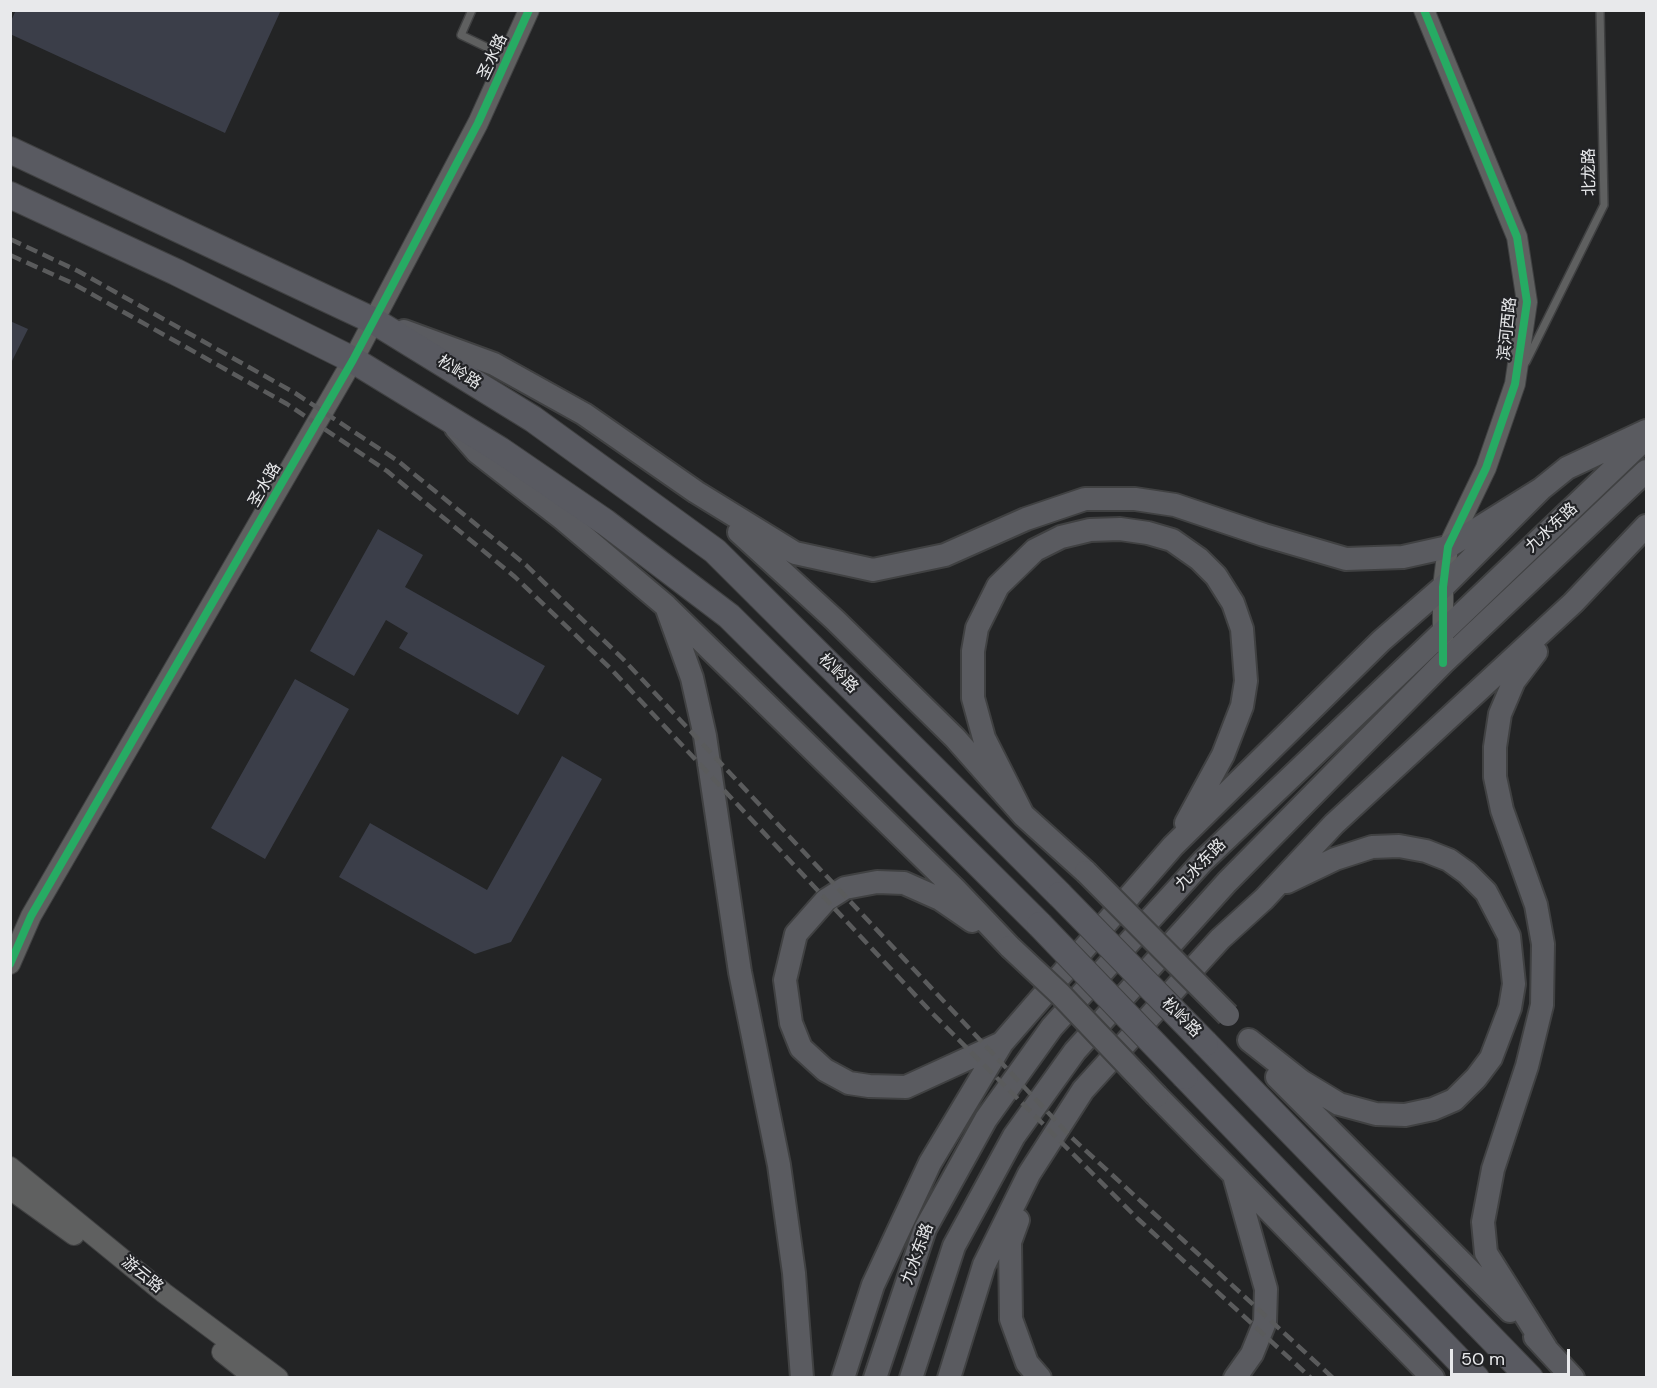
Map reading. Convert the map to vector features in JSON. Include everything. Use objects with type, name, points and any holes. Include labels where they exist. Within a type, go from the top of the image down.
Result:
[{"type":"highway","name":"松岭路","points":[[10,150],[374,321],[533,419],[715,551],[1060,895],[1530,1377]]},
{"type":"highway","points":[[10,195],[176,272],[353,360],[500,450],[605,522],[729,616],[1040,925],[1476,1377]]},
{"type":"main road","points":[[374,321],[494,364],[584,414],[696,492],[795,553],[873,570],[945,555],[1026,519],[1085,499],[1135,499],[1174,505],[1346,559],[1403,557],[1449,547],[1541,489]]},
{"type":"main road","points":[[447,418],[477,452],[563,519],[666,606],[1060,994],[1235,1177],[1433,1377]]},
{"type":"main road","points":[[843,1377],[873,1285],[930,1163],[1002,1043],[1173,846],[1381,641],[1443,587],[1541,489],[1567,468],[1647,431]]},
{"type":"main road","name":"九水东路","points":[[875,1377],[925,1229],[986,1119],[1052,1028],[1203,861],[1647,438]]},
{"type":"main road","name":"九水东路","points":[[911,1377],[954,1246],[1014,1136],[1075,1051],[1227,882],[1443,663],[1647,471]]},
{"type":"main road","points":[[696,492],[835,620],[955,738],[1023,815],[1086,872],[1228,1015],[1275,1075],[1573,1377]]},
{"type":"main road","points":[[949,1377],[984,1264],[1042,1152],[1083,1090],[1220,939],[1264,899],[1334,824],[1573,603],[1647,526]]},
{"type":"main road","points":[[1023,815],[984,738],[973,698],[973,651],[977,628],[986,607],[998,586],[1012,570],[1035,550],[1061,537],[1090,530],[1120,529],[1148,532],[1172,540],[1199,559],[1216,576],[1233,603],[1242,629],[1246,656],[1246,681],[1238,716],[1223,755],[1173,846]]},
{"type":"main road","points":[[1546,1348],[1486,1253],[1483,1222],[1493,1169],[1527,1066],[1542,1005],[1543,944],[1521,858],[1502,810],[1495,777],[1495,747],[1500,714],[1514,681],[1573,603]]},
{"type":"main road","points":[[666,606],[692,678],[705,736],[740,972],[779,1165],[794,1273],[802,1377]]},
{"type":"main road","points":[[1249,1040],[1301,1081],[1340,1104],[1376,1114],[1405,1115],[1433,1110],[1454,1100],[1476,1078],[1491,1058],[1510,1008],[1514,984],[1509,936],[1486,892],[1458,866],[1426,851],[1400,846],[1372,847],[1335,859],[1293,877],[1264,899]]},
{"type":"main road","points":[[1002,1043],[906,1087],[849,1083],[825,1070],[801,1048],[790,1023],[785,980],[796,934],[826,900],[845,888],[877,882],[904,883],[940,899],[1010,947]]},
{"type":"main road","points":[[1040,1377],[1027,1363],[1011,1319],[1010,1242],[1042,1152]]},
{"type":"main road","points":[[1234,1377],[1252,1354],[1265,1322],[1266,1289],[1235,1177]]},
{"type":"street","name":"圣水路","points":[[10,964],[31,916],[353,360],[478,123],[529,10]]},
{"type":"street","name":"滨河西路","points":[[1424,10],[1517,237],[1527,302],[1515,384],[1486,468],[1449,547],[1443,587],[1443,663]]},
{"type":"street","name":"游云路","points":[[10,1167],[164,1293],[278,1377]]},
{"type":"street","name":"游云路","points":[[10,1189],[255,1377]]},
{"type":"lane","points":[[472,10],[461,35],[507,57]]},
{"type":"lane","name":"北龙路","points":[[1515,384],[1604,205],[1600,10]]},
{"type":"building","points":[[16,10],[281,10],[225,133],[10,34],[10,23]]},
{"type":"building","points":[[10,321],[28,329],[10,365]]},
{"type":"building","points":[[378,529],[423,555],[405,587],[545,666],[518,715],[399,648],[408,633],[386,620],[354,676],[310,651]]},
{"type":"building","points":[[295,679],[349,709],[265,859],[211,828]]},
{"type":"building","points":[[562,756],[602,779],[511,942],[475,954],[339,877],[370,823],[487,890]]},
{"type":"railway","points":[[10,239],[78,271],[295,393],[398,461],[526,565],[623,659],[1071,1137],[1333,1378]]},
{"type":"railway","points":[[10,255],[72,283],[287,404],[387,471],[515,577],[611,669],[932,1013],[1138,1219],[1311,1378]]},
{"type":"cycle path","points":[[10,964],[31,916],[353,360],[478,123],[529,10]]},
{"type":"cycle path","points":[[1424,10],[1517,237],[1527,302],[1515,384],[1486,468],[1448,547],[1443,587],[1443,663]]}]
